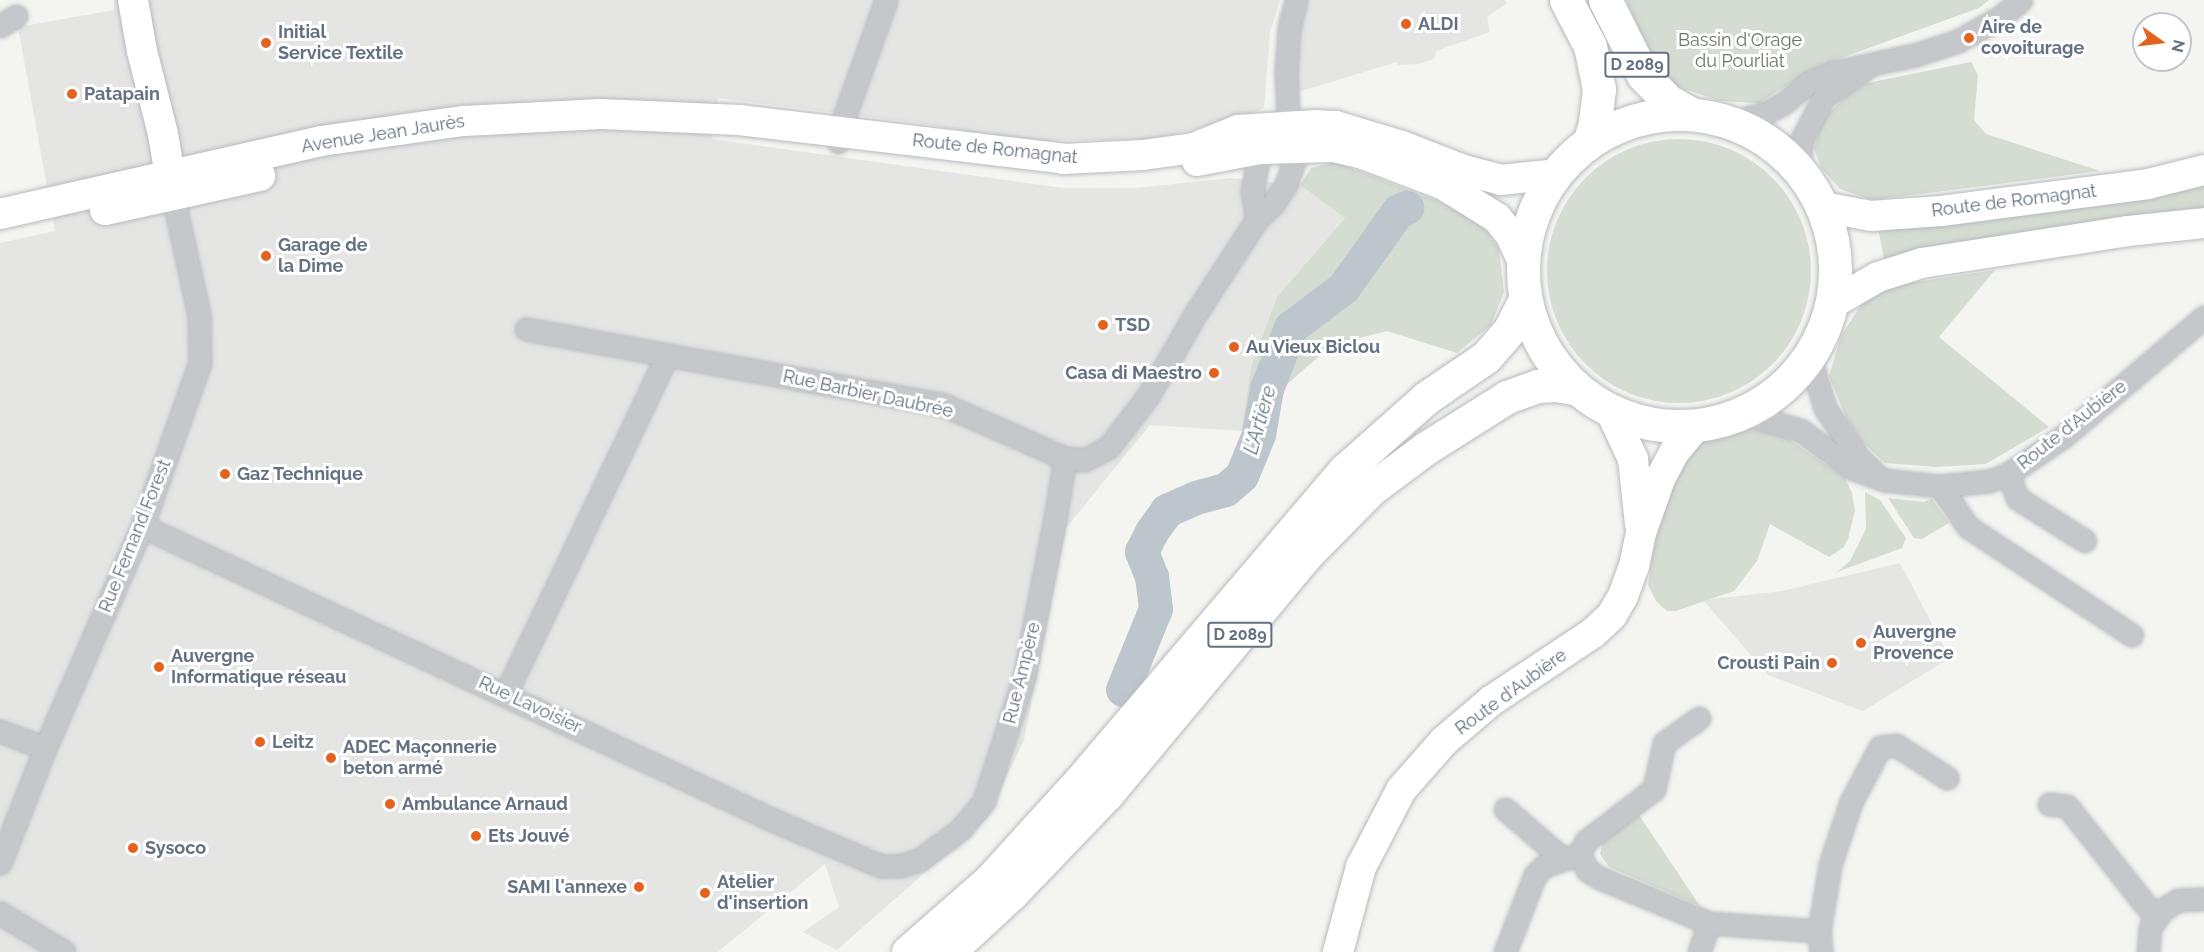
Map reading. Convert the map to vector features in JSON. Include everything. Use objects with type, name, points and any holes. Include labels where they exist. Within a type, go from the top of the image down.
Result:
[{"type":"main road","points":[[133,0],[142,51],[163,134],[171,185]]},
{"type":"main road","name":"D 2089","points":[[1566,0],[1590,46],[1599,89],[1595,124],[1589,142]]},
{"type":"main road","name":"D 2089","points":[[1605,0],[1643,75],[1668,101],[1690,113]]},
{"type":"main road","points":[[1690,113],[1732,122],[1764,138],[1798,167],[1823,207],[1836,254],[1833,303],[1810,358],[1780,391],[1743,414],[1695,427],[1652,425],[1611,412],[1575,388],[1547,353],[1535,333],[1525,300],[1523,262],[1532,216],[1556,174],[1589,142],[1620,125],[1643,118],[1690,113]]},
{"type":"main road","name":"Avenue Jean Jaurès","points":[[0,233],[321,141],[427,125],[601,118]]},
{"type":"main road","name":"Route de Romagnat","points":[[601,118],[839,137],[1064,159],[1127,156],[1194,148],[1238,130],[1293,136],[1363,154],[1444,185],[1497,218],[1510,234],[1523,262]]},
{"type":"main road","name":"Route de Romagnat","points":[[839,137],[1083,171],[1173,165],[1260,149],[1293,136],[1336,126],[1402,146],[1464,170],[1501,180],[1556,174]]},
{"type":"main road","name":"Route de Romagnat","points":[[1823,207],[1871,216],[1941,210],[2148,184],[2204,170]]},
{"type":"main road","name":"Avenue Jean Jaurès","points":[[0,214],[171,185]]},
{"type":"main road","points":[[1833,303],[1878,278],[1922,263],[2128,231],[2204,223]]},
{"type":"main road","name":"D 2089","points":[[908,952],[989,881],[1346,470],[1426,398],[1485,357],[1499,344],[1525,300]]},
{"type":"main road","name":"D 2089","points":[[948,952],[1013,892],[1107,794],[1305,556],[1371,489],[1426,448],[1507,398],[1538,386],[1555,385],[1575,388]]},
{"type":"main road","name":"Route d'Aubière","points":[[1611,412],[1633,459],[1641,533]]},
{"type":"main road","name":"Route d'Aubière","points":[[1338,952],[1361,867],[1401,790],[1443,741],[1491,701],[1593,633],[1612,615],[1634,566],[1641,533],[1660,479],[1676,452],[1695,427]]},
{"type":"street","points":[[839,137],[886,0]]},
{"type":"street","points":[[1293,136],[1286,56],[1289,28],[1296,0]]},
{"type":"street","points":[[1732,122],[1767,112],[1784,103],[1808,83],[1834,72],[1870,66],[1958,41],[1999,18],[2021,0]]},
{"type":"street","points":[[1798,167],[1803,137],[1824,97],[1870,66]]},
{"type":"street","name":"Rue Barbier Daubrée","points":[[526,329],[944,405],[1065,458],[1084,460],[1108,448],[1148,396],[1196,313],[1257,219],[1273,204],[1286,184],[1293,136]]},
{"type":"street","points":[[1257,219],[1252,192],[1260,149]]},
{"type":"street","name":"Rue Fernand Forest","points":[[0,863],[45,747],[142,526],[200,362],[199,315],[171,185]]},
{"type":"street","name":"Route d'Aubière","points":[[1743,414],[1800,429],[1851,468],[1884,480],[1940,486],[1966,485],[2008,474],[2064,436],[2204,317]]},
{"type":"street","points":[[506,693],[667,355]]},
{"type":"street","points":[[1810,358],[1825,408],[1859,458],[1884,480]]},
{"type":"street","name":"Rue Ampère","points":[[921,859],[960,830],[984,801],[1024,678],[1065,458]]},
{"type":"street","points":[[2008,474],[2017,498],[2085,541]]},
{"type":"street","points":[[1940,486],[1968,527],[2132,635]]},
{"type":"street","name":"Rue Lavoisier","points":[[142,526],[506,693],[764,816],[881,866],[900,866],[921,859]]},
{"type":"street","points":[[1504,952],[1535,875],[1544,866],[1571,856],[1586,841],[1654,789],[1664,743],[1699,718]]},
{"type":"street","points":[[0,732],[45,747]]},
{"type":"street","points":[[1821,952],[1820,931],[1830,866],[1851,801],[1881,747],[1896,744],[1947,778]]},
{"type":"street","points":[[2049,804],[2067,806],[2156,917]]},
{"type":"street","points":[[1505,809],[1600,878],[1709,923],[1820,931]]},
{"type":"street","points":[[2148,952],[2150,928],[2156,917],[2178,900],[2204,899]]},
{"type":"street","points":[[0,913],[64,952]]},
{"type":"street","points":[[1699,952],[1709,923]]},
{"type":"shaded area","points":[[114,0],[1280,0],[1270,32],[1264,108],[1242,117],[1154,139],[1030,141],[918,123],[718,98],[712,139],[1063,188],[1136,188],[1231,178],[1300,185],[1345,218],[1277,297],[1251,367],[1241,431],[1150,425],[1066,528],[1024,740],[987,818],[837,950],[803,932],[839,907],[825,864],[718,952],[0,952],[0,243],[55,231],[18,27],[114,10]]},
{"type":"shaded area","points":[[1306,0],[1505,0],[1507,3],[1487,17],[1490,32],[1436,51],[1434,59],[1418,64],[1398,65],[1397,62],[1298,92],[1294,73],[1298,30]]},
{"type":"shaded area","points":[[1900,563],[1950,658],[1863,711],[1768,675],[1703,600],[1782,591]]},
{"type":"green space","name":"Bassin d'Orage du Pourliat","points":[[1626,0],[1989,0],[1979,8],[1841,58],[1797,79],[1759,103],[1720,101],[1676,86],[1653,62]]},
{"type":"green space","points":[[1971,62],[1978,75],[1974,120],[1986,134],[2100,171],[1872,200],[1840,189],[1821,168],[1814,148],[1822,120],[1848,94],[1867,83]]},
{"type":"green space","points":[[1679,139],[1705,142],[1729,149],[1763,169],[1781,187],[1801,221],[1808,245],[1811,271],[1808,297],[1801,321],[1781,355],[1763,373],[1729,393],[1705,400],[1679,403],[1653,400],[1629,393],[1595,373],[1577,355],[1557,321],[1550,297],[1547,271],[1550,245],[1557,221],[1577,187],[1595,169],[1629,149],[1653,142]]},
{"type":"green space","points":[[1335,162],[1438,201],[1482,224],[1499,249],[1504,292],[1491,325],[1457,353],[1387,331],[1332,345],[1277,393],[1241,431],[1251,367],[1277,297],[1345,218],[1300,185],[1311,168]]},
{"type":"green space","points":[[2204,180],[2204,213],[1885,264],[1878,227]]},
{"type":"green space","points":[[1995,270],[1939,337],[2049,427],[1986,464],[1937,467],[1885,463],[1861,441],[1845,415],[1829,376],[1841,336],[1865,299],[1896,285]]},
{"type":"green space","points":[[1756,427],[1784,436],[1845,478],[1852,493],[1855,511],[1848,539],[1844,547],[1829,557],[1770,524],[1757,561],[1734,591],[1676,611],[1667,611],[1656,601],[1648,585],[1662,488],[1697,441],[1724,438]]},
{"type":"green space","points":[[1865,492],[1880,500],[1906,538],[1902,548],[1837,572],[1850,561],[1866,529]]},
{"type":"green space","points":[[1888,498],[1923,502],[1932,499],[1949,523],[1922,539],[1914,538]]},
{"type":"green space","points":[[1639,815],[1700,906],[1609,867],[1600,854],[1603,841]]},
{"type":"waterway","name":"L'Artière","points":[[1123,690],[1156,609],[1152,577],[1142,552],[1152,532],[1167,511],[1196,498],[1226,490],[1242,476],[1259,435],[1267,389],[1291,328],[1344,288],[1399,211],[1407,208]]},
{"type":"place","name":"ALDI","points":[[1406,24]]},
{"type":"place","name":"Aire de covoiturage","points":[[1969,38]]},
{"type":"place","name":"Initial Service Textile","points":[[266,43]]},
{"type":"place","name":"Patapain","points":[[72,94]]},
{"type":"place","name":"Garage de la Dime","points":[[266,256]]},
{"type":"place","name":"TSD","points":[[1103,325]]},
{"type":"place","name":"Au Vieux Biclou","points":[[1234,347]]},
{"type":"place","name":"Casa di Maestro","points":[[1214,373]]},
{"type":"place","name":"Gaz Technique","points":[[225,474]]},
{"type":"place","name":"Auvergne Provence","points":[[1861,643]]},
{"type":"place","name":"Crousti Pain","points":[[1832,663]]},
{"type":"place","name":"Auvergne Informatique réseau","points":[[159,667]]},
{"type":"place","name":"Leitz","points":[[260,742]]},
{"type":"place","name":"ADEC Maçonnerie beton armé","points":[[331,758]]},
{"type":"place","name":"Ambulance Arnaud","points":[[390,804]]},
{"type":"place","name":"Ets Jouvé","points":[[476,836]]},
{"type":"place","name":"Sysoco","points":[[133,848]]},
{"type":"place","name":"SAMI l'annexe","points":[[639,887]]},
{"type":"place","name":"Atelier d'insertion","points":[[705,893]]}]
